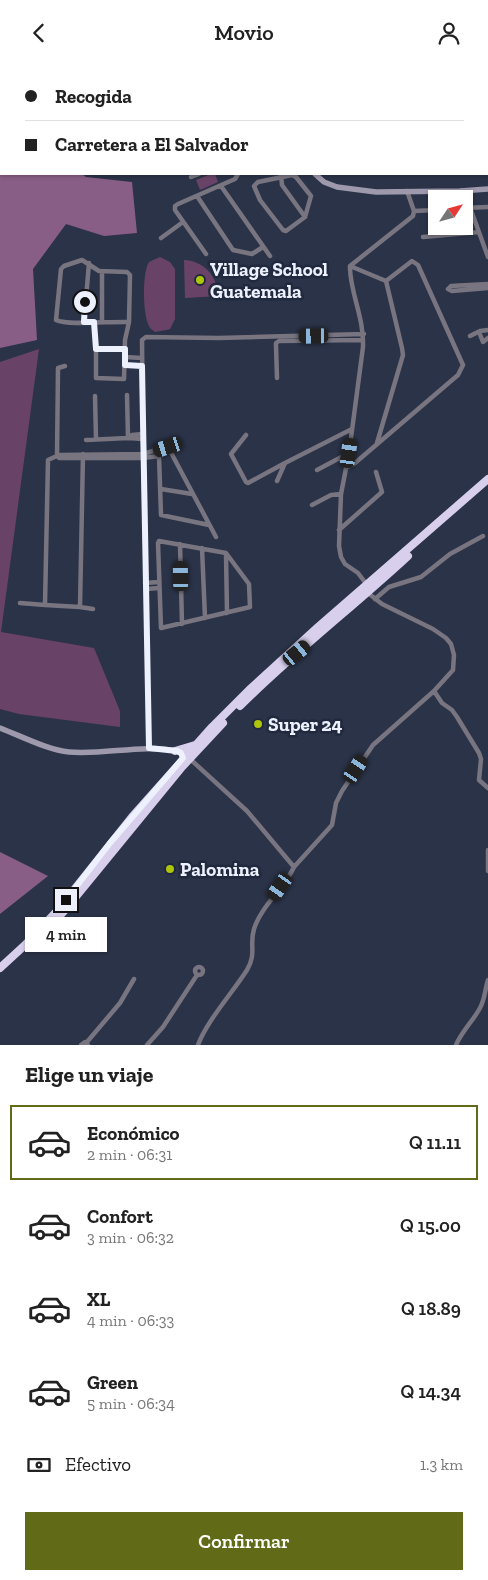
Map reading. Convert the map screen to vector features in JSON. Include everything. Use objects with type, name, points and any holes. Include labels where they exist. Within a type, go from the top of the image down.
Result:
[{"type":"highway","points":[[0,968],[53,916],[132,817],[186,757],[271,677],[335,622],[367,589],[488,479]]},
{"type":"highway","points":[[0,973],[29,949],[49,928],[120,843],[195,745],[255,684],[355,595],[367,589],[488,485]]},
{"type":"highway","points":[[335,622],[331,619],[355,595]]},
{"type":"highway","points":[[176,751],[195,745]]},
{"type":"highway","points":[[176,751],[186,757]]},
{"type":"highway","points":[[120,843],[117,840],[132,817]]},
{"type":"main road","points":[[316,175],[324,182],[337,187],[376,192],[428,191]]},
{"type":"main road","points":[[473,190],[488,189]]},
{"type":"main road","points":[[0,728],[68,752],[149,748],[176,751]]},
{"type":"street","points":[[191,177],[196,175]]},
{"type":"street","points":[[206,254],[175,210],[175,207],[235,179],[237,175]]},
{"type":"street","points":[[294,175],[310,192],[311,196],[305,217],[289,230],[283,230],[260,200],[254,186],[255,183],[281,176],[294,175]]},
{"type":"street","points":[[281,176],[282,185],[305,217]]},
{"type":"street","points":[[221,186],[270,256]]},
{"type":"street","points":[[350,266],[413,216],[414,211],[406,191]]},
{"type":"street","points":[[197,196],[233,250],[252,254],[263,247]]},
{"type":"street","points":[[473,208],[488,207]]},
{"type":"street","points":[[414,211],[428,210]]},
{"type":"street","points":[[473,216],[488,257]]},
{"type":"street","points":[[161,238],[184,222]]},
{"type":"street","points":[[423,237],[479,232]]},
{"type":"street","points":[[94,322],[96,377],[98,379],[124,379],[125,349],[129,322],[130,274],[102,271],[82,260],[63,267],[61,270],[57,321],[129,322]]},
{"type":"street","points":[[346,468],[356,463],[458,375],[463,365],[418,265],[412,261],[386,281]]},
{"type":"street","points":[[84,322],[89,263]]},
{"type":"street","points":[[350,266],[386,281]]},
{"type":"street","points":[[198,1045],[252,961],[254,929],[294,867],[332,825],[336,803],[342,791],[372,745],[434,691],[453,670],[455,662],[451,644],[446,638],[433,629],[375,599],[358,573],[346,564],[341,557],[339,530],[341,494],[349,453],[364,335],[350,266]]},
{"type":"street","points":[[102,271],[102,321]]},
{"type":"street","points":[[376,444],[403,355],[386,281]]},
{"type":"street","points":[[488,284],[450,287],[448,289],[452,291],[488,288]]},
{"type":"street","points":[[470,336],[488,330]]},
{"type":"street","points":[[479,332],[482,342],[488,338]]},
{"type":"street","points":[[149,748],[142,341],[146,337],[364,335]]},
{"type":"street","points":[[277,378],[276,343],[279,341],[363,340]]},
{"type":"street","points":[[96,349],[125,349]]},
{"type":"street","points":[[125,357],[142,358]]},
{"type":"street","points":[[125,365],[142,366]]},
{"type":"street","points":[[57,456],[61,374],[58,368],[65,367]]},
{"type":"street","points":[[127,395],[128,438]]},
{"type":"street","points":[[95,396],[96,439]]},
{"type":"street","points":[[246,435],[231,454],[248,483],[352,429]]},
{"type":"street","points":[[86,439],[128,438],[132,435],[143,437]]},
{"type":"street","points":[[45,605],[47,463],[50,459],[59,455],[83,457],[143,456],[155,454],[179,443]]},
{"type":"street","points":[[168,447],[216,537]]},
{"type":"street","points":[[317,470],[349,453]]},
{"type":"street","points":[[155,454],[160,458],[160,513],[162,516],[209,525]]},
{"type":"street","points":[[80,607],[83,457]]},
{"type":"street","points":[[277,481],[285,463]]},
{"type":"street","points":[[339,530],[382,492],[376,472]]},
{"type":"street","points":[[160,489],[192,494]]},
{"type":"street","points":[[312,505],[331,495],[341,494]]},
{"type":"street","points":[[375,599],[392,586],[421,577],[450,554],[483,536]]},
{"type":"street","points":[[162,541],[180,544],[226,553],[249,584],[250,605],[248,609],[161,629],[158,543],[162,541]]},
{"type":"street","points":[[180,544],[182,624]]},
{"type":"street","points":[[202,548],[205,618]]},
{"type":"street","points":[[226,553],[227,613]]},
{"type":"street","points":[[146,583],[159,585]]},
{"type":"street","points":[[146,589],[159,585]]},
{"type":"street","points":[[20,603],[94,609]]},
{"type":"street","points":[[434,691],[442,703],[452,710],[479,753],[481,759],[479,780],[488,789]]},
{"type":"street","points":[[186,757],[247,811],[294,867]]},
{"type":"street","points":[[488,850],[488,871]]},
{"type":"street","points":[[147,1045],[163,1027],[197,975]]},
{"type":"street","points":[[81,1045],[84,1042],[88,1044],[120,1003],[134,979]]},
{"type":"street","points":[[456,1045],[461,1034],[472,1023],[482,1005],[488,980]]},
{"type":"shaded area","points":[[0,175],[83,175],[86,177],[132,182],[137,233],[104,236],[66,224],[33,269],[37,340],[0,348]]},
{"type":"shaded area","points":[[208,175],[215,175],[218,182],[200,190],[196,180]]},
{"type":"shaded area","points":[[160,257],[170,262],[175,269],[175,319],[170,329],[155,332],[148,324],[146,316],[144,285],[149,262]]},
{"type":"shaded area","name":"Village School Guatemala","points":[[184,260],[198,263],[209,271],[216,283],[219,296],[185,298]]},
{"type":"shaded area","points":[[39,349],[1,632],[94,648],[120,711],[120,727],[19,714],[0,709],[0,362]]},
{"type":"shaded area","points":[[0,852],[48,876],[0,914]]},
{"type":"place","name":"Village School Guatemala","points":[[200,280]]},
{"type":"place","name":"Super 24","points":[[258,724]]},
{"type":"place","name":"Palomina","points":[[170,869]]},
{"type":"route","points":[[66,900],[110,843],[183,758],[181,753],[177,751],[149,748],[142,366],[125,365],[125,349],[96,349],[94,322],[84,322],[85,302]]}]
